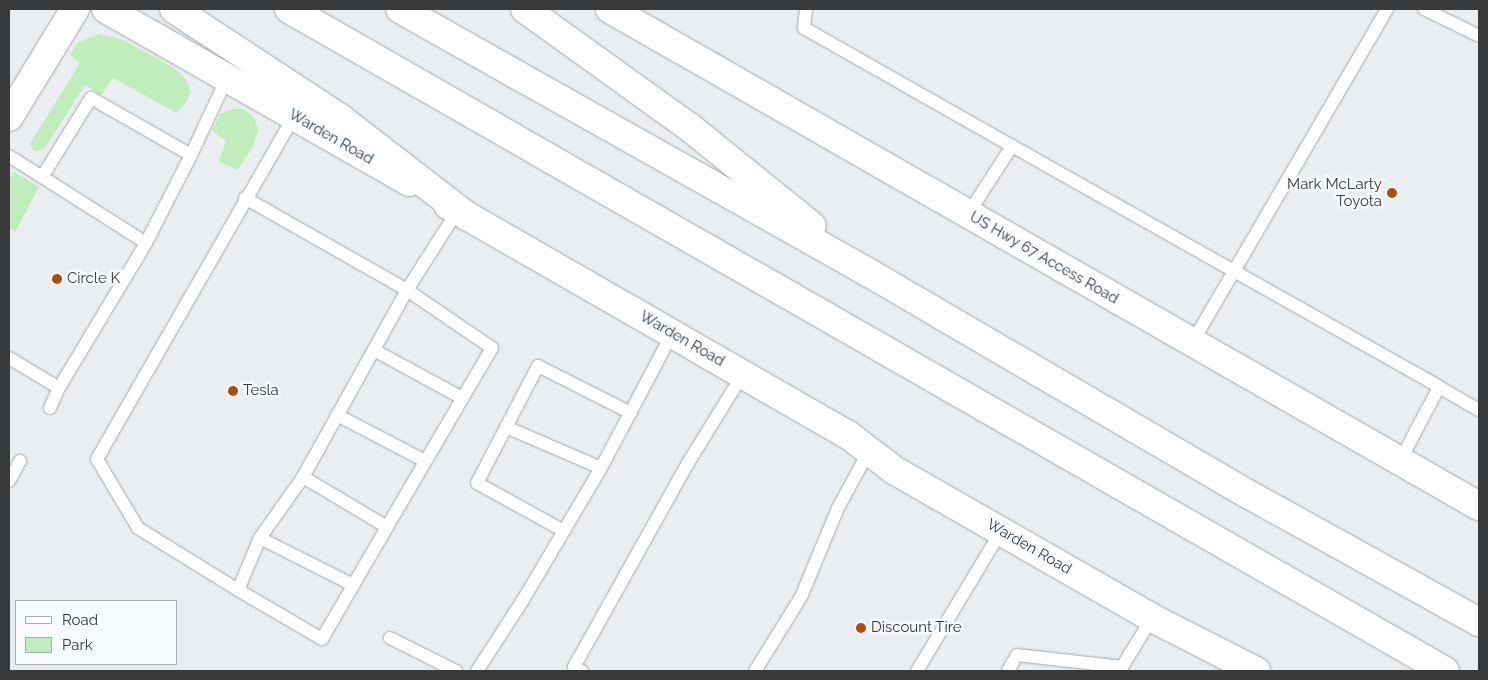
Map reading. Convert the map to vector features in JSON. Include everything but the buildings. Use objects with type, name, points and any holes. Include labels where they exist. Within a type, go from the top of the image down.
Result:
[{"type":"main road","points":[[9,117],[76,9]]},
{"type":"main road","name":"Warden Road","points":[[106,9],[847,434],[894,470],[1152,618],[1256,671]]},
{"type":"main road","points":[[174,9],[340,118],[463,213]]},
{"type":"main road","points":[[289,9],[1445,671]]},
{"type":"main road","points":[[400,9],[871,274],[1237,488],[1479,622]]},
{"type":"main road","points":[[525,9],[688,126],[871,274]]},
{"type":"main road","name":"US Hwy 67 Access Road","points":[[610,9],[1479,506]]},
{"type":"lane","points":[[806,9],[804,28],[1479,410]]},
{"type":"lane","points":[[1192,343],[1387,9]]},
{"type":"lane","points":[[1424,9],[1479,36]]},
{"type":"lane","points":[[50,408],[59,388],[146,243],[191,155],[227,78]]},
{"type":"lane","points":[[42,177],[91,98],[191,155]]},
{"type":"lane","points":[[245,198],[407,290],[492,348],[322,639],[138,528],[97,459],[245,198],[294,116]]},
{"type":"lane","points":[[968,214],[1012,146]]},
{"type":"lane","points":[[9,156],[146,243]]},
{"type":"lane","points":[[238,590],[260,538],[304,477],[407,290],[463,213]]},
{"type":"lane","points":[[477,671],[523,600],[601,468],[672,334]]},
{"type":"lane","points":[[374,350],[462,398]]},
{"type":"lane","points":[[9,358],[59,388]]},
{"type":"lane","points":[[564,531],[477,483],[538,366],[631,413]]},
{"type":"lane","points":[[578,669],[688,463],[743,374]]},
{"type":"lane","points":[[1400,461],[1439,387]]},
{"type":"lane","points":[[337,415],[425,461]]},
{"type":"lane","points":[[506,427],[601,468]]},
{"type":"lane","points":[[756,671],[801,597],[838,508],[869,451]]},
{"type":"lane","points":[[9,481],[20,461]]},
{"type":"lane","points":[[304,477],[386,527]]},
{"type":"lane","points":[[917,671],[1001,530]]},
{"type":"lane","points":[[260,538],[353,585]]},
{"type":"lane","points":[[1008,671],[1017,655],[1063,666],[1123,669],[1152,618]]},
{"type":"lane","points":[[390,638],[456,671]]},
{"type":"green space","points":[[98,34],[121,39],[174,68],[184,77],[189,86],[190,93],[186,102],[177,113],[113,78],[101,95],[85,85],[45,148],[35,152],[30,144],[80,63],[70,55],[77,43]]},
{"type":"green space","points":[[233,109],[243,109],[250,114],[255,120],[258,130],[253,147],[237,170],[219,161],[226,141],[212,131],[220,114]]},
{"type":"green space","points":[[14,172],[39,187],[15,232],[9,227],[9,179]]},
{"type":"place","name":"Mark McLarty Toyota","points":[[1392,193]]},
{"type":"place","name":"Circle K","points":[[57,279]]},
{"type":"place","name":"Tesla","points":[[233,391]]},
{"type":"place","name":"Discount Tire","points":[[861,628]]}]
